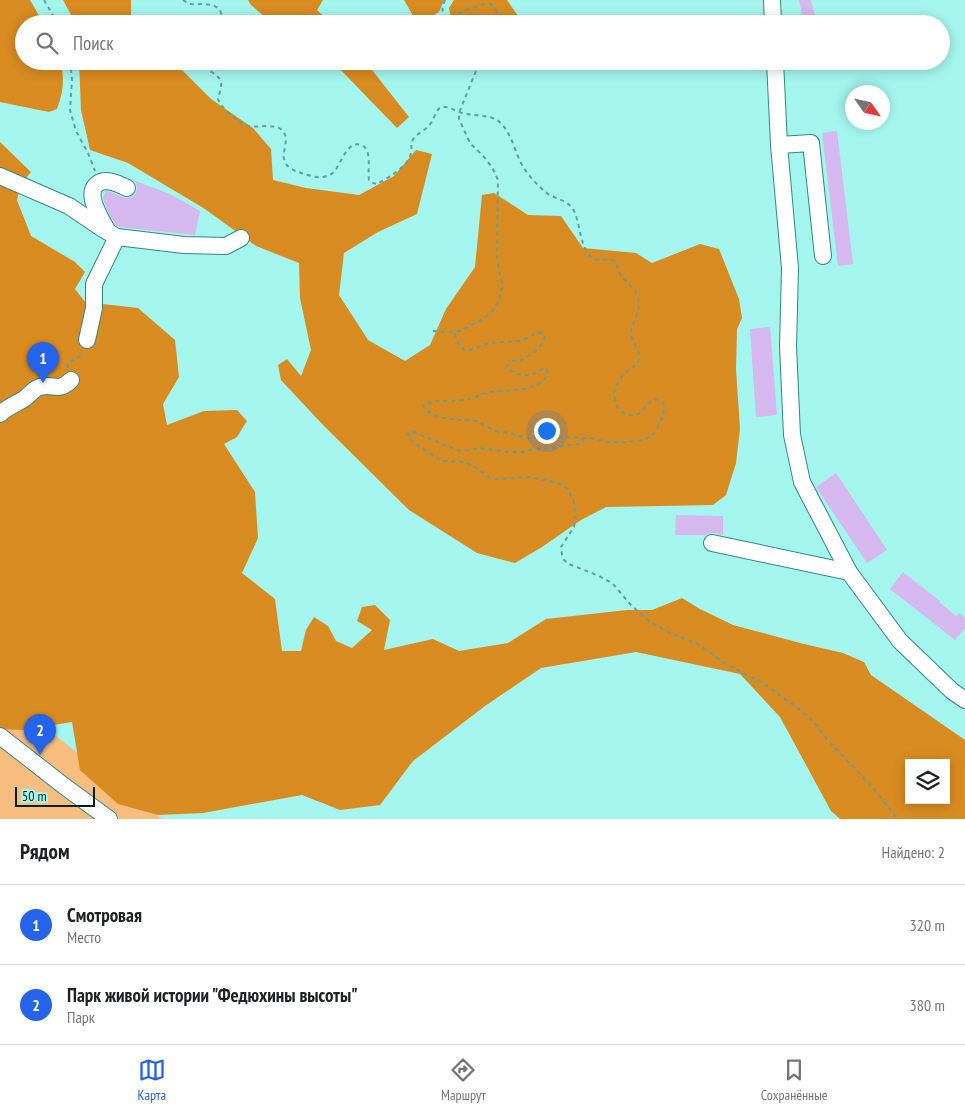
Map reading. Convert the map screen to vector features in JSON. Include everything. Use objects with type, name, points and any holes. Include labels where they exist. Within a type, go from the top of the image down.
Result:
[{"type":"street","points":[[772,0],[773,15]]},
{"type":"street","points":[[775,70],[779,145],[790,268],[788,346],[792,435],[802,482],[849,572],[900,641],[952,691],[965,700]]},
{"type":"street","points":[[779,145],[811,143],[823,256]]},
{"type":"street","points":[[0,176],[69,206],[112,234],[184,245],[226,246],[241,238]]},
{"type":"street","points":[[69,206],[107,181],[115,182],[127,188]]},
{"type":"street","points":[[96,190],[95,206],[112,234]]},
{"type":"street","points":[[87,340],[94,308],[94,284],[112,234]]},
{"type":"street","points":[[0,414],[7,407],[24,398],[38,387],[56,388],[64,386],[71,380]]},
{"type":"street","points":[[712,543],[849,572]]},
{"type":"street","points":[[0,736],[109,819]]},
{"type":"path","points":[[44,0],[53,15]]},
{"type":"path","points":[[183,0],[189,4],[216,6],[221,10],[222,15]]},
{"type":"path","points":[[444,15],[442,8],[445,0]]},
{"type":"path","points":[[457,15],[486,4],[491,4],[498,12],[498,15]]},
{"type":"path","points":[[71,70],[70,110],[76,130],[88,153],[96,190]]},
{"type":"path","points":[[207,70],[221,81],[218,99],[223,109],[247,126],[275,127],[280,129],[285,137],[284,160],[286,165],[293,170],[318,177],[330,175],[334,172],[347,151],[355,144],[365,147],[368,154],[369,180],[372,184],[377,184],[404,166],[411,153],[410,146],[414,138],[433,121],[440,107],[445,106],[459,113],[497,120],[507,132],[522,165],[531,177],[547,193],[564,202],[574,211],[584,244],[590,256],[596,260],[610,259],[615,262],[622,277],[638,296],[638,313],[631,328],[631,336],[639,352],[639,359],[637,364],[621,379],[614,393],[615,400],[617,407],[622,412],[628,415],[635,415],[641,413],[652,400],[657,399],[664,404],[663,415],[649,438],[615,442],[584,438],[526,438],[512,433],[502,433],[471,420],[444,418],[424,409],[424,404],[434,401],[468,400],[489,392],[529,388],[540,383],[548,374],[544,368],[532,374],[516,374],[511,372],[507,366],[511,361],[521,360],[537,349],[545,338],[540,332],[523,340],[488,344],[466,350],[462,349],[457,342],[454,332]]},
{"type":"path","points":[[433,331],[454,332],[463,330],[487,316],[499,300],[503,286],[497,258],[498,180],[485,158],[470,144],[459,119],[459,113],[476,70]]},
{"type":"path","points":[[71,380],[67,364],[80,356],[87,340]]},
{"type":"path","points":[[584,438],[581,444],[577,445],[509,452],[479,448],[457,450],[415,432],[411,431],[408,434],[412,441],[441,461],[464,462],[472,465],[490,478],[529,477],[554,482],[568,488],[574,502],[576,515],[574,527],[562,548],[564,560],[612,583],[650,622],[672,634],[698,644],[723,662],[760,681],[795,706],[813,721],[898,819]]},
{"type":"shaded area","points":[[0,0],[30,0],[39,15],[15,15],[15,70],[62,70],[61,96],[57,109],[49,112],[0,102]]},
{"type":"shaded area","points":[[63,0],[131,0],[131,15],[71,15]]},
{"type":"shaded area","points":[[248,0],[323,0],[317,10],[322,15],[263,15]]},
{"type":"shaded area","points":[[404,0],[444,0],[439,12],[434,15],[413,15]]},
{"type":"shaded area","points":[[454,0],[507,0],[517,15],[450,15],[449,8]]},
{"type":"shaded area","points":[[79,70],[182,70],[211,99],[253,128],[271,149],[273,180],[306,188],[359,195],[394,176],[416,150],[432,154],[417,214],[378,232],[344,253],[339,295],[368,340],[405,361],[430,345],[446,309],[475,267],[482,195],[494,193],[528,215],[561,216],[583,248],[636,253],[652,263],[700,244],[719,249],[739,299],[742,318],[737,329],[736,369],[740,429],[736,463],[726,495],[713,505],[606,507],[581,520],[515,563],[477,553],[409,510],[323,425],[281,380],[278,365],[287,359],[301,376],[311,350],[300,298],[299,263],[256,246],[205,209],[128,163],[90,150],[81,110]]},
{"type":"shaded area","points":[[341,70],[372,70],[409,117],[397,128]]},
{"type":"shaded area","points":[[0,142],[31,172],[21,184],[17,200],[31,236],[75,262],[85,272],[75,289],[85,302],[138,308],[175,340],[179,377],[163,404],[167,425],[204,411],[237,410],[247,421],[237,437],[224,444],[255,492],[258,538],[242,573],[275,599],[282,651],[301,651],[306,630],[314,617],[328,626],[336,641],[352,648],[372,630],[357,621],[362,607],[375,605],[390,620],[384,650],[433,639],[459,651],[508,643],[546,619],[627,610],[652,610],[682,598],[733,625],[843,653],[864,662],[871,675],[965,740],[965,819],[840,819],[831,811],[780,717],[740,674],[636,652],[541,668],[485,706],[413,761],[380,805],[340,810],[302,795],[203,813],[158,815],[118,804],[80,770],[72,722],[23,730],[1,729]]},
{"type":"shaded area","points":[[0,692],[162,819],[0,819]]},
{"type":"building","points":[[799,0],[811,0],[815,15],[802,15]]},
{"type":"building","points":[[837,131],[853,264],[838,266],[822,133]]},
{"type":"building","points":[[133,180],[170,194],[200,211],[195,235],[115,225],[103,198],[106,191],[127,198],[132,197],[136,193],[137,188]]},
{"type":"building","points":[[770,327],[777,415],[756,417],[750,329]]},
{"type":"building","points":[[836,473],[887,550],[867,563],[816,487]]},
{"type":"building","points":[[676,515],[723,516],[723,535],[709,533],[706,535],[675,535]]},
{"type":"building","points":[[903,572],[956,616],[959,613],[965,618],[965,628],[955,640],[890,589]]},
{"type":"place","name":"Смотровая","points":[[43,383]]},
{"type":"place","name":"Парк живой истории \"Федюхины высоты\"","points":[[40,755]]}]
